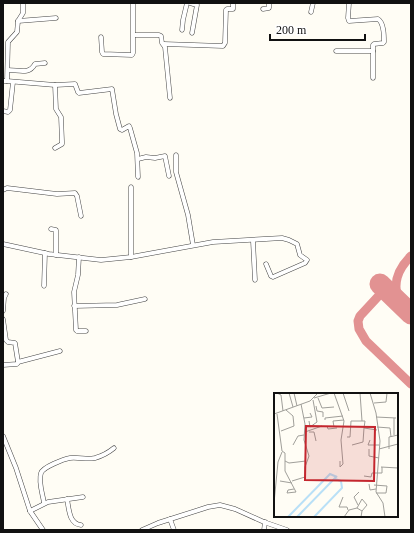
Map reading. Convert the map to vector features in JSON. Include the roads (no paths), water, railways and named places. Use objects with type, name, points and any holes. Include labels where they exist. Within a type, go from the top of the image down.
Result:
[{"type":"street","points":[[23,3],[23,13],[18,21],[17,32],[8,44],[8,70],[5,81],[55,85],[75,84],[79,93],[112,89],[120,129],[122,130],[130,127],[138,159],[138,177]]},
{"type":"street","points":[[101,37],[102,52],[104,54],[129,56],[133,53],[133,3]]},
{"type":"street","points":[[182,30],[187,3]]},
{"type":"street","points":[[190,3],[197,5],[192,33]]},
{"type":"street","points":[[164,44],[223,46],[225,44],[225,12],[228,9],[233,9],[233,3]]},
{"type":"street","points":[[263,9],[269,8],[269,3]]},
{"type":"street","points":[[311,12],[313,3]]},
{"type":"street","points":[[349,3],[349,20],[357,21],[376,19],[381,21],[384,42],[373,44],[373,78]]},
{"type":"street","points":[[18,21],[56,18]]},
{"type":"street","points":[[134,35],[160,35],[164,44],[170,98]]},
{"type":"street","points":[[336,51],[373,51]]},
{"type":"street","points":[[8,70],[29,71],[35,64],[45,63]]},
{"type":"street","points":[[3,111],[8,112],[10,110],[13,82]]},
{"type":"street","points":[[55,85],[56,109],[60,118],[62,141],[62,144],[55,148]]},
{"type":"street","points":[[176,155],[176,172],[188,215],[193,245]]},
{"type":"street","points":[[138,159],[165,156],[169,176]]},
{"type":"street","points":[[131,187],[131,257]]},
{"type":"street","points":[[3,190],[6,188],[57,194],[75,193],[78,196],[81,216]]},
{"type":"street","points":[[51,229],[56,230],[56,255]]},
{"type":"street","points":[[3,244],[56,255],[101,260],[131,257],[213,242],[253,241],[282,238],[297,244],[300,255],[307,260],[305,263],[273,277],[271,276],[266,264]]},
{"type":"street","points":[[253,241],[255,280]]},
{"type":"street","points":[[44,286],[45,253]]},
{"type":"street","points":[[79,257],[78,275],[74,292],[76,331],[86,331]]},
{"type":"street","points":[[3,311],[4,298],[6,294]]},
{"type":"street","points":[[74,306],[117,305],[145,299]]},
{"type":"street","points":[[3,319],[7,341],[15,342],[18,362]]},
{"type":"street","points":[[3,365],[17,364],[18,362],[60,351]]},
{"type":"street","points":[[3,436],[16,468],[30,511],[43,530]]},
{"type":"street","points":[[44,503],[40,479],[40,474],[43,470],[67,459],[89,459],[99,457],[114,448]]},
{"type":"street","points":[[30,511],[44,503],[83,497]]},
{"type":"street","points":[[67,499],[72,521],[81,525]]},
{"type":"street","points":[[142,530],[170,519],[208,507],[220,505],[235,509],[287,530]]},
{"type":"street","points":[[170,519],[174,530]]},
{"type":"street","points":[[264,530],[265,522]]}]
